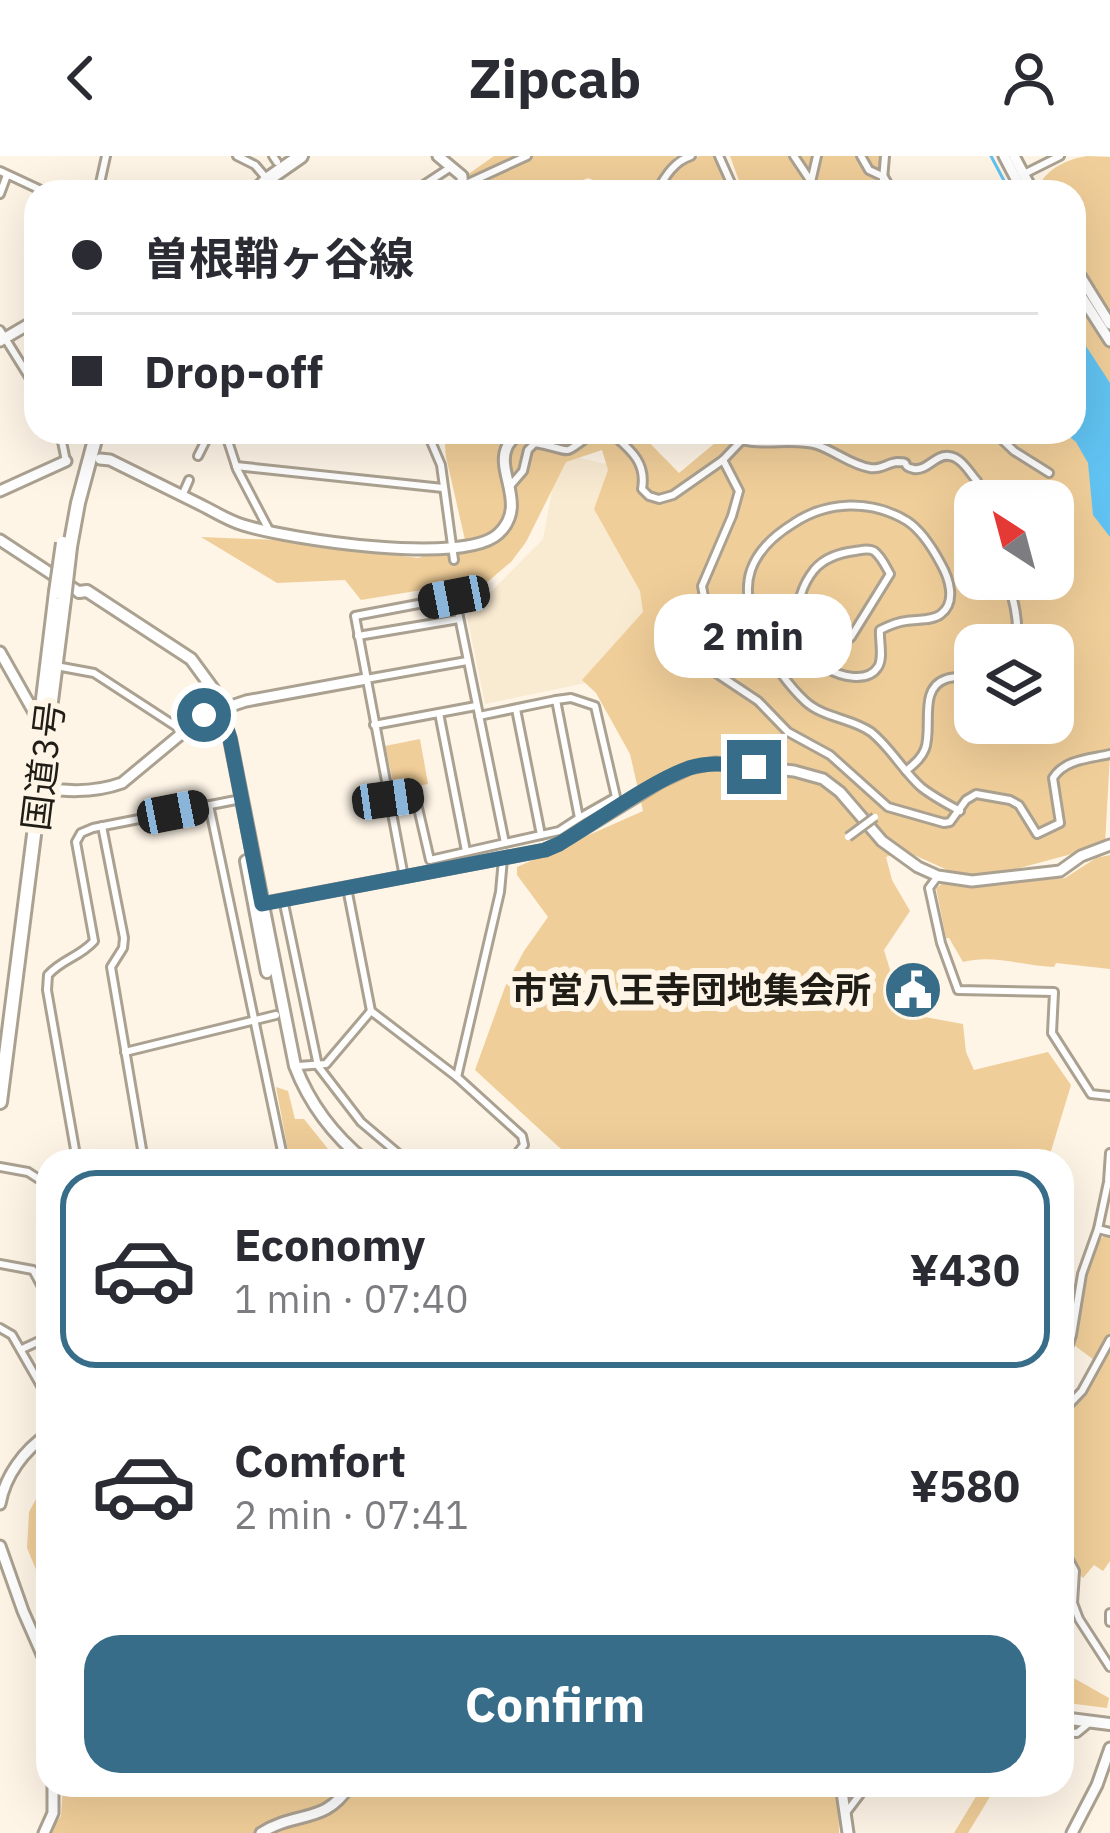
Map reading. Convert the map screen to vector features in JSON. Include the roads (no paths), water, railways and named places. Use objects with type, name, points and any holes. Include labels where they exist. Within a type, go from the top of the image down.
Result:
[{"type":"highway","points":[[260,180],[301,156]]},
{"type":"highway","points":[[263,180],[279,158]]},
{"type":"highway","name":"国道3号","points":[[0,1102],[40,723],[67,545],[90,444]]},
{"type":"highway","name":"国道3号","points":[[0,1045],[56,666],[60,595]]},
{"type":"main road","points":[[79,592],[174,654],[196,675],[218,710],[286,1062],[296,1088],[343,1149]]},
{"type":"main road","points":[[258,905],[295,1066],[314,1106],[351,1149]]},
{"type":"main road","points":[[1074,1717],[1110,1721]]},
{"type":"main road","points":[[1074,1718],[1110,1721]]},
{"type":"street","points":[[237,156],[269,180]]},
{"type":"street","points":[[438,156],[463,180]]},
{"type":"street","points":[[481,180],[527,156]]},
{"type":"street","points":[[664,180],[682,158],[691,156]]},
{"type":"street","points":[[861,156],[869,170],[886,180]]},
{"type":"street","points":[[882,180],[885,156]]},
{"type":"street","points":[[1004,156],[1023,180]]},
{"type":"street","points":[[1014,156],[1021,180]]},
{"type":"street","points":[[1020,176],[1060,156]]},
{"type":"street","points":[[432,180],[452,167]]},
{"type":"street","points":[[0,194],[4,173]]},
{"type":"street","points":[[1086,285],[1110,324]]},
{"type":"street","points":[[1086,303],[1110,340]]},
{"type":"street","points":[[2,336],[24,370]]},
{"type":"street","points":[[0,491],[66,460],[63,444]]},
{"type":"street","points":[[198,456],[204,444]]},
{"type":"street","points":[[229,444],[269,530]]},
{"type":"street","points":[[432,444],[441,465],[453,555]]},
{"type":"street","points":[[100,459],[241,525],[453,555],[483,544],[507,522],[512,508],[505,454],[508,444]]},
{"type":"street","points":[[510,486],[523,471],[534,444]]},
{"type":"street","points":[[538,444],[563,452],[581,444]]},
{"type":"street","points":[[624,444],[637,456],[645,474],[642,489],[659,499],[673,495],[738,444]]},
{"type":"street","points":[[764,444],[818,446],[877,469],[893,462],[922,468],[948,455],[975,480]]},
{"type":"street","points":[[1007,444],[1049,473]]},
{"type":"street","points":[[723,460],[739,491],[702,586],[710,661],[716,673],[758,700],[781,727],[830,755],[888,807],[944,823],[976,794],[1010,800],[1019,805],[1037,834],[1060,823],[1053,778],[1059,769],[1110,754]]},
{"type":"street","points":[[236,466],[443,488]]},
{"type":"street","points":[[182,496],[189,480]]},
{"type":"street","points":[[832,644],[841,645],[851,638],[890,574],[869,549],[835,554],[815,570],[802,594],[797,624],[802,646],[827,668],[844,675],[869,675],[880,659],[880,630],[945,612],[950,584],[920,533],[908,522],[848,504],[809,513],[782,530],[760,553],[747,587],[749,604],[761,639],[806,702],[873,734],[923,789],[960,811]]},
{"type":"street","points":[[0,540],[79,592]]},
{"type":"street","points":[[404,877],[355,616],[454,597],[505,843]]},
{"type":"street","points":[[358,636],[459,619]]},
{"type":"street","points":[[0,652],[40,723]]},
{"type":"street","points":[[36,787],[86,792],[122,783],[204,715],[246,700],[467,661]]},
{"type":"street","points":[[56,666],[94,674],[183,731]]},
{"type":"street","points":[[906,771],[928,745],[934,686],[954,678]]},
{"type":"street","points":[[388,799],[415,795],[430,860],[559,832],[616,797],[595,706],[571,698],[478,716]]},
{"type":"street","points":[[556,700],[579,818]]},
{"type":"street","points":[[374,725],[476,706]]},
{"type":"street","points":[[516,709],[541,835]]},
{"type":"street","points":[[439,713],[466,852]]},
{"type":"street","points":[[258,905],[559,844],[660,782],[715,763],[794,771],[823,779],[882,841],[938,875],[972,881],[1060,872],[1082,856],[1110,845]]},
{"type":"street","points":[[75,1149],[47,990],[48,975],[59,963],[79,955],[94,941],[76,842],[81,833],[101,826],[238,800]]},
{"type":"street","points":[[209,806],[281,1149]]},
{"type":"street","points":[[848,837],[888,807]]},
{"type":"street","points":[[101,826],[124,938],[112,967],[142,1149]]},
{"type":"street","points":[[457,1077],[500,892],[503,859]]},
{"type":"street","points":[[938,875],[929,888],[958,990],[1054,992],[1052,1033],[1091,1094],[1110,1096]]},
{"type":"street","points":[[347,888],[371,1011],[457,1077],[522,1136],[521,1149]]},
{"type":"street","points":[[283,899],[318,1066],[361,1122],[392,1149]]},
{"type":"street","points":[[295,1066],[326,1064],[371,1011]]},
{"type":"street","points":[[125,1052],[276,1015]]},
{"type":"street","points":[[1074,1323],[1082,1274],[1109,1181],[1110,1153]]},
{"type":"street","points":[[0,1166],[36,1177]]},
{"type":"street","points":[[1098,1229],[1110,1232]]},
{"type":"street","points":[[0,1264],[33,1270],[36,1276]]},
{"type":"street","points":[[0,1328],[12,1334],[36,1375]]},
{"type":"street","points":[[1074,1399],[1110,1340]]},
{"type":"street","points":[[22,1349],[36,1343]]},
{"type":"street","points":[[0,1504],[14,1468],[36,1444]]},
{"type":"street","points":[[0,1546],[36,1641]]},
{"type":"street","points":[[1074,1606],[1110,1667]]},
{"type":"street","points":[[1074,1733],[1092,1720]]},
{"type":"street","points":[[1072,1833],[1110,1748]]},
{"type":"street","points":[[44,1833],[53,1813],[53,1797]]},
{"type":"street","points":[[261,1833],[278,1823],[321,1814],[342,1797]]},
{"type":"street","points":[[843,1797],[848,1833]]},
{"type":"street","points":[[845,1814],[858,1797]]},
{"type":"water","points":[[1086,346],[1110,383],[1110,537],[1093,515],[1088,463],[1077,444],[1086,444]]},
{"type":"waterway","points":[[991,156],[1004,180]]},
{"type":"place","name":"市営八王寺団地集会所","points":[[913,990]]}]
